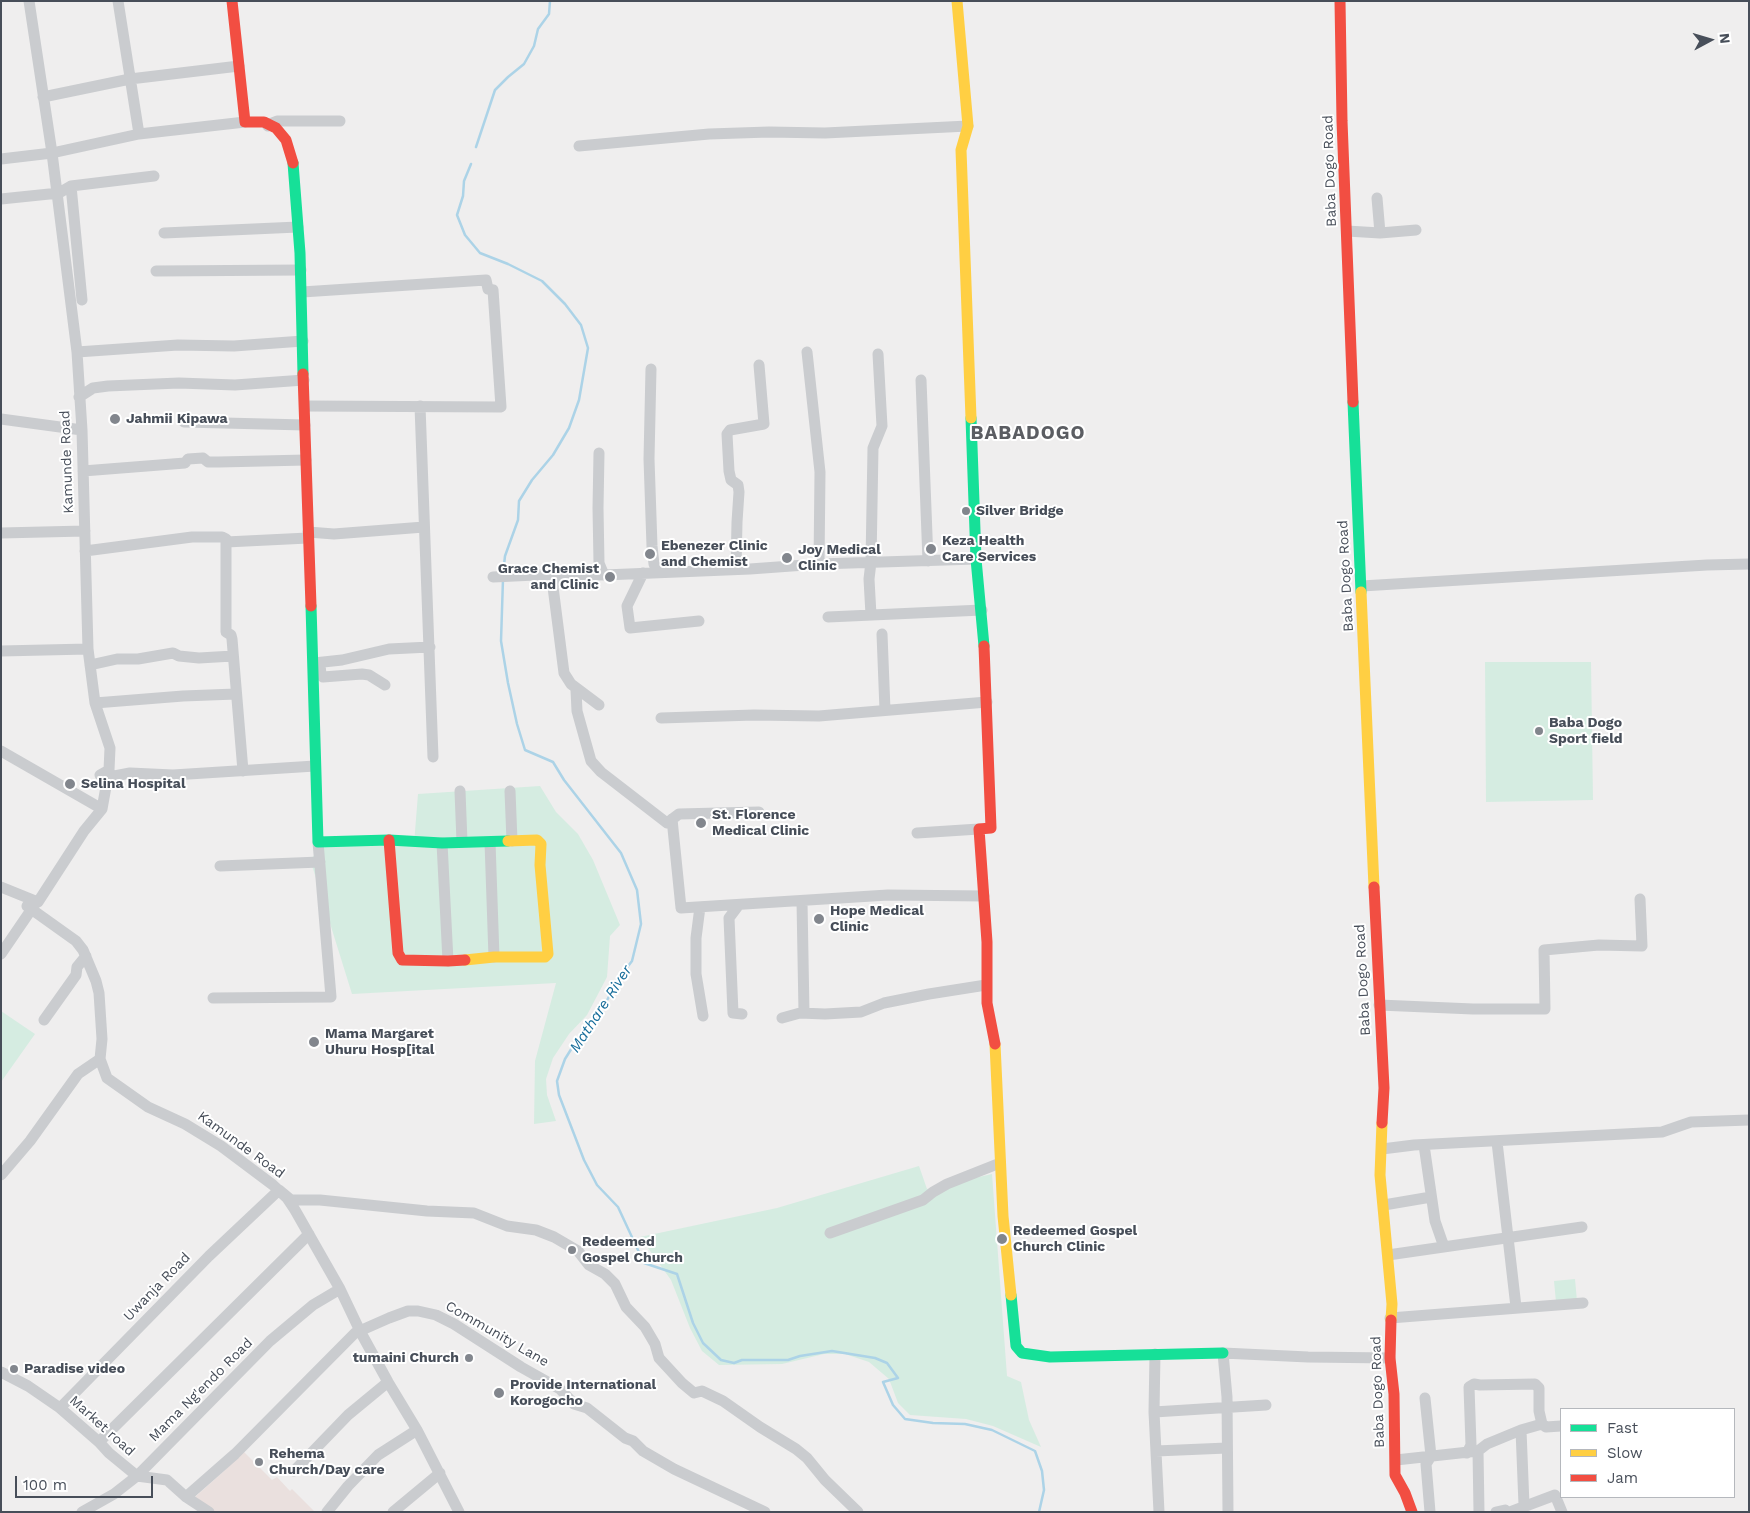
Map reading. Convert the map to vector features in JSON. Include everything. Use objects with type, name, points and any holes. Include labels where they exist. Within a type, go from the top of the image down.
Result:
[{"type":"street","name":"Kamunde Road","points":[[1,954],[84,832],[102,809],[109,770],[110,748],[95,703],[88,649],[82,430],[77,352],[52,153],[30,1]]},
{"type":"street","points":[[118,1],[139,134]]},
{"type":"street","points":[[232,1],[245,122]]},
{"type":"street","points":[[916,833],[992,828],[982,610],[976,559],[960,150],[968,126],[958,1]]},
{"type":"street","name":"Baba Dogo Road","points":[[1340,1],[1342,121],[1356,468],[1384,1088],[1380,1175],[1392,1304],[1390,1358],[1394,1394],[1395,1475],[1405,1493],[1412,1512]]},
{"type":"street","points":[[43,97],[130,79],[239,66]]},
{"type":"street","points":[[276,128],[267,125],[277,121],[340,121]]},
{"type":"street","points":[[1,159],[52,153],[139,134],[245,122],[264,122],[276,128],[286,140],[293,159],[302,292],[308,535],[317,663],[315,766],[318,842],[330,996],[213,998]]},
{"type":"street","points":[[580,146],[709,134],[825,133],[968,126]]},
{"type":"street","points":[[1,199],[59,193],[71,186],[154,176]]},
{"type":"street","points":[[71,186],[82,300]]},
{"type":"street","points":[[1377,198],[1380,233]]},
{"type":"street","points":[[164,233],[298,227]]},
{"type":"street","points":[[1347,231],[1380,233],[1416,230]]},
{"type":"street","points":[[156,271],[301,270]]},
{"type":"street","points":[[302,292],[486,280],[488,289],[493,290],[501,407],[305,406]]},
{"type":"street","points":[[77,352],[178,345],[234,346],[303,341]]},
{"type":"street","points":[[807,352],[820,472],[819,564]]},
{"type":"street","points":[[871,615],[869,579],[873,448],[882,426],[878,354]]},
{"type":"street","points":[[736,570],[739,492],[738,486],[731,478],[727,434],[730,430],[764,424],[759,366]]},
{"type":"street","points":[[651,369],[649,459],[652,546],[654,564],[658,572]]},
{"type":"street","points":[[79,397],[93,388],[108,386],[179,383],[235,385],[304,380]]},
{"type":"street","points":[[921,380],[928,561]]},
{"type":"street","points":[[420,406],[433,757]]},
{"type":"street","points":[[1,419],[82,430]]},
{"type":"street","points":[[184,422],[305,425]]},
{"type":"street","points":[[599,453],[599,563],[604,575]]},
{"type":"street","points":[[83,471],[185,463],[188,459],[202,458],[208,462],[306,460]]},
{"type":"street","points":[[226,542],[424,527]]},
{"type":"street","points":[[1,533],[85,532]]},
{"type":"street","points":[[85,550],[192,537],[222,537],[226,539],[226,632],[232,637],[244,771]]},
{"type":"street","points":[[495,577],[557,574],[604,575],[643,572],[736,570],[819,564],[976,559]]},
{"type":"street","points":[[1362,586],[1749,564]]},
{"type":"street","points":[[643,572],[627,606],[630,628],[699,621]]},
{"type":"street","points":[[557,574],[553,587],[564,673],[571,684],[599,705]]},
{"type":"street","points":[[828,617],[982,610]]},
{"type":"street","points":[[882,634],[885,710]]},
{"type":"street","points":[[317,663],[342,660],[388,649],[430,646]]},
{"type":"street","points":[[1,651],[88,649]]},
{"type":"street","points":[[90,665],[117,659],[142,658],[173,653],[178,656],[199,658],[233,656]]},
{"type":"street","points":[[317,663],[323,677],[362,674],[369,675],[385,685]]},
{"type":"street","points":[[576,690],[577,711],[592,761],[601,772],[670,821],[684,865],[684,894]]},
{"type":"street","points":[[95,703],[236,694]]},
{"type":"street","points":[[661,718],[754,715],[820,716],[987,702]]},
{"type":"street","points":[[1,751],[102,809]]},
{"type":"street","points":[[109,770],[100,774],[104,778],[130,773],[173,775],[315,766]]},
{"type":"street","points":[[510,791],[512,841]]},
{"type":"street","points":[[460,792],[462,842]]},
{"type":"street","points":[[670,821],[678,814],[759,812]]},
{"type":"street","points":[[670,821],[681,908],[738,906],[888,895],[984,896]]},
{"type":"street","points":[[979,829],[987,942],[987,1003],[994,1039],[1003,1216],[1016,1346],[1022,1353],[1050,1357],[1222,1353],[1300,1357],[1390,1358]]},
{"type":"street","points":[[318,842],[390,840],[442,843],[537,840],[541,844],[540,865],[548,954],[545,957],[402,960],[399,956],[390,840]]},
{"type":"street","points":[[490,842],[494,957]]},
{"type":"street","points":[[442,843],[448,960]]},
{"type":"street","points":[[220,866],[320,862]]},
{"type":"street","points":[[1,1175],[30,1141],[78,1074],[100,1059],[102,1039],[100,999],[96,980],[86,956],[76,941],[35,906],[2,888]]},
{"type":"street","points":[[1379,1005],[1473,1009],[1545,1009],[1544,950],[1599,945],[1642,946],[1640,899]]},
{"type":"street","points":[[802,901],[804,1013]]},
{"type":"street","points":[[738,906],[729,918],[733,1013],[742,1014]]},
{"type":"street","points":[[700,907],[696,938],[696,974],[703,1016]]},
{"type":"street","points":[[44,1020],[76,975],[77,967],[86,956]]},
{"type":"street","points":[[782,1018],[804,1013],[861,1012],[884,1003],[986,985]]},
{"type":"street","name":"Kamunde Road","points":[[100,1059],[107,1078],[117,1086],[148,1107],[172,1117],[197,1131],[233,1155],[279,1190],[296,1210],[340,1289],[388,1382],[417,1430],[459,1512]]},
{"type":"street","points":[[1382,1149],[1662,1132],[1690,1122],[1749,1120]]},
{"type":"street","points":[[1497,1142],[1516,1307]]},
{"type":"street","points":[[1424,1145],[1435,1221],[1444,1247]]},
{"type":"street","points":[[830,1233],[924,1200],[947,1184],[1000,1163]]},
{"type":"street","points":[[279,1190],[291,1200],[320,1200],[427,1211],[474,1213],[507,1226],[536,1230],[563,1242],[578,1251],[590,1265],[605,1274],[615,1284],[626,1307],[645,1327],[655,1344],[660,1358],[686,1386],[694,1393],[702,1391],[723,1401],[764,1430],[796,1449],[807,1458],[825,1480],[858,1512]]},
{"type":"street","name":"Uwanja Road","points":[[60,1408],[209,1256],[279,1190]]},
{"type":"street","points":[[1384,1205],[1431,1197]]},
{"type":"street","points":[[1388,1255],[1509,1236],[1582,1227]]},
{"type":"street","points":[[99,1442],[309,1234]]},
{"type":"street","name":"Mama Ng'endo Road","points":[[82,1512],[114,1494],[137,1476],[270,1341],[313,1305],[340,1289]]},
{"type":"street","points":[[1390,1318],[1583,1303]]},
{"type":"street","name":"Community Lane","points":[[186,1497],[235,1454],[355,1333],[408,1311],[424,1311],[436,1315],[466,1331],[521,1367],[560,1389],[574,1404],[587,1408],[626,1438],[633,1440],[643,1452],[674,1470],[765,1512]]},
{"type":"street","points":[[1222,1353],[1227,1407],[1228,1512]]},
{"type":"street","points":[[1155,1354],[1154,1412],[1159,1512]]},
{"type":"street","name":"Market road","points":[[1,1372],[28,1386],[60,1408],[137,1476],[167,1480],[186,1497],[209,1512]]},
{"type":"street","points":[[294,1471],[348,1415],[388,1382]]},
{"type":"street","points":[[1479,1512],[1471,1445],[1468,1387],[1474,1384],[1535,1384],[1539,1388],[1539,1411],[1542,1424]]},
{"type":"street","points":[[1425,1398],[1431,1456],[1426,1464],[1430,1512]]},
{"type":"street","points":[[1154,1412],[1266,1405]]},
{"type":"street","points":[[1396,1460],[1472,1452],[1521,1430],[1542,1424],[1546,1427],[1560,1426]]},
{"type":"street","points":[[326,1512],[357,1475],[378,1455],[417,1430]]},
{"type":"street","points":[[1521,1430],[1524,1505]]},
{"type":"street","points":[[1156,1451],[1228,1448]]},
{"type":"street","points":[[393,1512],[440,1473]]},
{"type":"street","points":[[1504,1511],[1555,1495],[1562,1512]]},
{"type":"shaded area","points":[[243,1451],[272,1480],[277,1477],[315,1512],[216,1512],[195,1497]]},
{"type":"green space","name":"Baba Dogo Sport field","points":[[1485,662],[1591,662],[1593,800],[1486,802]]},
{"type":"green space","points":[[540,786],[556,812],[578,834],[593,860],[620,925],[610,936],[607,977],[587,1015],[569,1034],[553,1058],[546,1079],[547,1095],[556,1121],[534,1124],[535,1061],[556,983],[352,994],[310,859],[334,839],[414,844],[418,794]]},
{"type":"green space","points":[[1,1011],[35,1034],[1,1082]]},
{"type":"green space","points":[[919,1166],[927,1189],[992,1174],[1007,1376],[1021,1382],[1029,1420],[1041,1447],[993,1426],[966,1419],[910,1415],[898,1403],[889,1379],[869,1362],[845,1354],[824,1354],[782,1364],[719,1365],[702,1351],[690,1328],[671,1280],[640,1237],[777,1208]]},
{"type":"green space","points":[[1575,1279],[1577,1301],[1556,1302],[1554,1281]]},
{"type":"waterway","name":"Mathare River","points":[[476,147],[495,90],[524,64],[534,46],[538,29],[549,14],[550,1]]},
{"type":"waterway","name":"Mathare River","points":[[471,164],[464,181],[463,196],[457,215],[465,235],[480,253],[542,281],[565,304],[581,325],[588,348],[579,400],[569,428],[553,455],[532,480],[519,501],[518,520],[505,556],[503,574]]},
{"type":"waterway","name":"Mathare River","points":[[503,579],[501,641],[517,724],[525,750],[553,762],[564,780],[621,853],[637,890],[641,924],[632,961],[619,978],[598,1017],[580,1035],[565,1059],[557,1081],[559,1095],[584,1160],[597,1185],[618,1207],[644,1263],[677,1274],[693,1323],[703,1343],[721,1360],[734,1363],[742,1360],[788,1360],[800,1356],[832,1351],[875,1358],[887,1363],[898,1378],[883,1382],[893,1405],[905,1419],[933,1423],[965,1424],[992,1430],[1035,1451],[1042,1471],[1044,1490],[1039,1512]]},
{"type":"traffic: fast","points":[[293,163],[300,253],[303,374]]},
{"type":"traffic: fast","points":[[1353,402],[1361,592]]},
{"type":"traffic: fast","points":[[971,418],[976,559],[984,646]]},
{"type":"traffic: fast","points":[[311,606],[318,842],[389,840],[442,843],[508,841]]},
{"type":"traffic: fast","points":[[1011,1295],[1016,1346],[1022,1353],[1050,1357],[1223,1353]]},
{"type":"traffic: slow","points":[[957,1],[968,126],[961,150],[971,418]]},
{"type":"traffic: slow","points":[[1361,592],[1374,887]]},
{"type":"traffic: slow","points":[[465,960],[494,957],[545,957],[548,954],[540,865],[541,844],[537,840],[508,841]]},
{"type":"traffic: slow","points":[[995,1044],[1003,1216],[1011,1295]]},
{"type":"traffic: slow","points":[[1382,1123],[1380,1175],[1392,1304],[1391,1320]]},
{"type":"traffic: jam","points":[[232,1],[245,122],[264,122],[276,128],[286,140],[293,163]]},
{"type":"traffic: jam","points":[[1340,1],[1342,121],[1353,402]]},
{"type":"traffic: jam","points":[[303,374],[311,606]]},
{"type":"traffic: jam","points":[[984,646],[991,828],[979,829],[987,942],[987,1003],[995,1044]]},
{"type":"traffic: jam","points":[[389,840],[398,953],[402,960],[465,960]]},
{"type":"traffic: jam","points":[[1374,887],[1384,1088],[1382,1123]]},
{"type":"traffic: jam","points":[[1391,1320],[1390,1358],[1394,1394],[1395,1475],[1405,1493],[1412,1512]]},
{"type":"place","name":"Jahmii Kipawa","points":[[115,419]]},
{"type":"place","name":"Silver Bridge","points":[[966,511]]},
{"type":"place","name":"Keza Health Care Services","points":[[931,549]]},
{"type":"place","name":"Ebenezer Clinic and Chemist","points":[[650,554]]},
{"type":"place","name":"Joy Medical Clinic","points":[[787,558]]},
{"type":"place","name":"Grace Chemist and Clinic","points":[[610,577]]},
{"type":"place","name":"Baba Dogo Sport field","points":[[1539,731]]},
{"type":"place","name":"Selina Hospital","points":[[70,784]]},
{"type":"place","name":"St. Florence Medical Clinic","points":[[701,823]]},
{"type":"place","name":"Hope Medical Clinic","points":[[819,919]]},
{"type":"place","name":"Mama Margaret Uhuru Hosp[ital","points":[[314,1042]]},
{"type":"place","name":"Redeemed Gospel Church Clinic","points":[[1002,1239]]},
{"type":"place","name":"Redeemed Gospel Church","points":[[572,1250]]},
{"type":"place","name":"tumaini Church","points":[[469,1358]]},
{"type":"place","name":"Paradise video","points":[[14,1369]]},
{"type":"place","name":"Provide International Korogocho","points":[[499,1393]]},
{"type":"place","name":"Rehema Church/Day care","points":[[259,1462]]},
{"type":"district","name":"BABADOGO","points":[[1028,433]]}]
